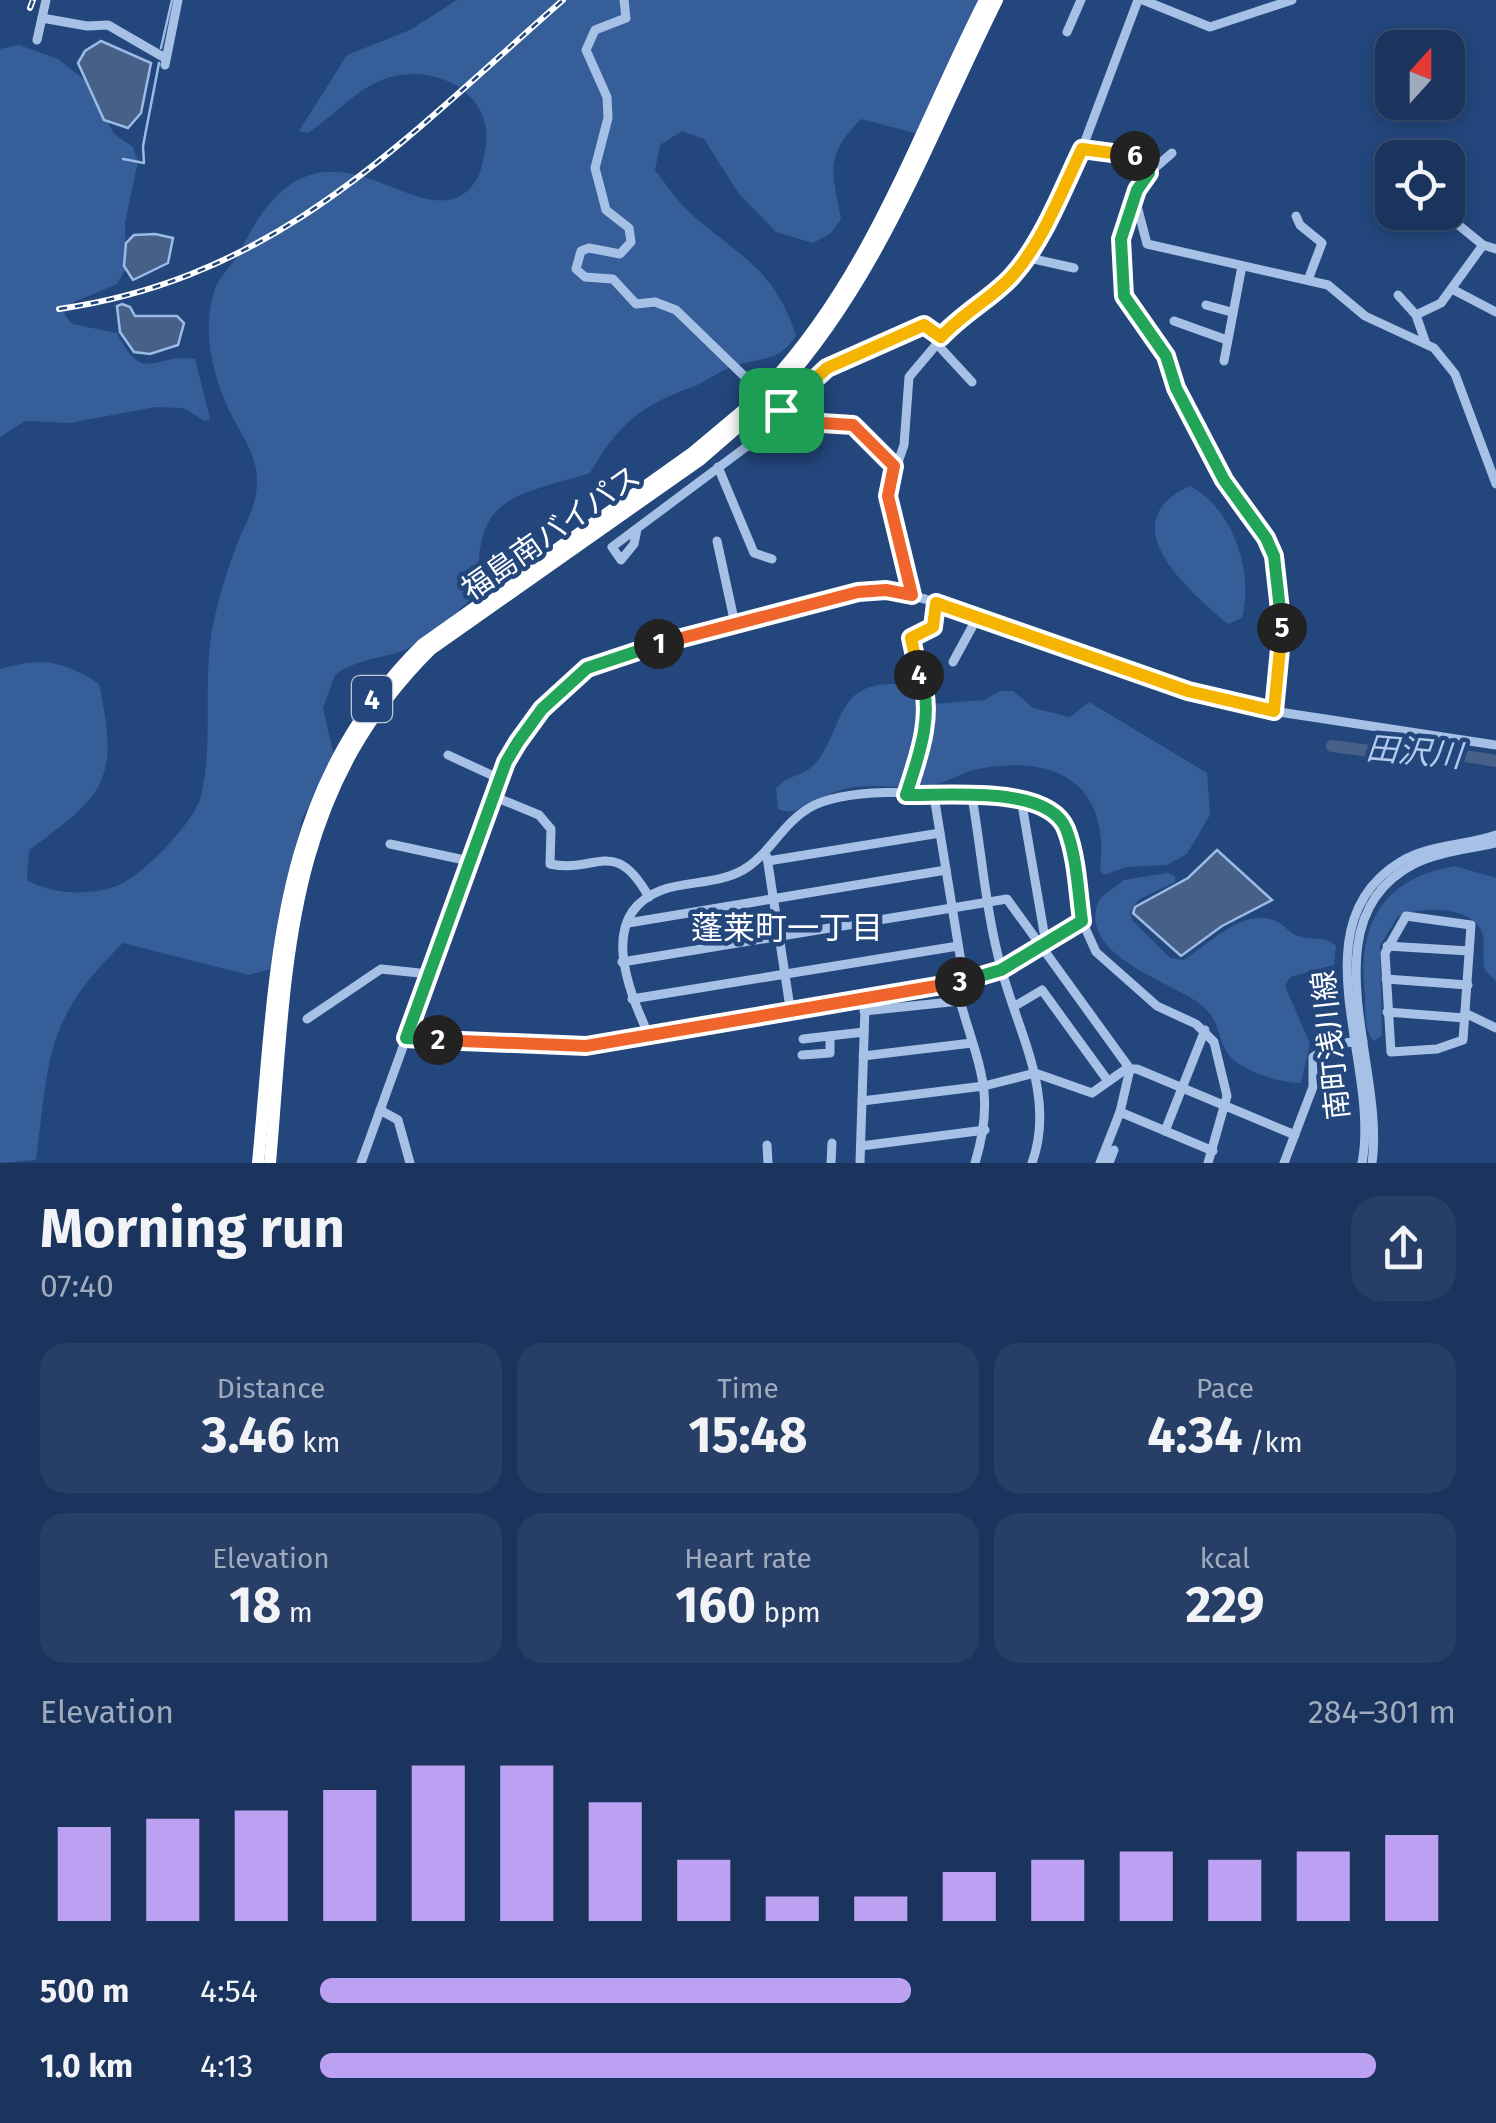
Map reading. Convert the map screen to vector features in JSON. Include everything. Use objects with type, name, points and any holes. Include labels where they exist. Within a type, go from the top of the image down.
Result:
[{"type":"highway","name":"福島南バイパス","points":[[772,389],[833,307],[868,250],[984,0]]},
{"type":"highway","name":"福島南バイパス","points":[[270,1163],[286,977],[302,877],[319,817],[355,742],[403,677],[431,649],[701,459],[826,334],[870,266],[997,0]]},
{"type":"highway","name":"福島南バイパス","points":[[258,1163],[292,873],[309,814],[345,738],[394,673],[443,628],[757,405]]},
{"type":"street","points":[[38,40],[46,0]]},
{"type":"street","points":[[42,18],[108,25],[165,62],[178,0]]},
{"type":"street","points":[[624,0],[626,18],[594,30],[586,50],[608,97],[608,118],[596,168],[606,210],[628,228],[630,242],[620,254],[589,248],[581,251],[576,269],[585,277],[613,279],[636,304],[664,304],[686,316],[737,374],[781,410],[806,422],[853,425],[894,466]]},
{"type":"street","points":[[1067,32],[1081,0]]},
{"type":"street","points":[[912,595],[888,496],[894,466],[904,444],[910,377],[963,313],[1008,280],[1026,257],[1082,149],[1138,0],[1210,27],[1292,0]]},
{"type":"street","points":[[1082,149],[1132,154],[1149,173]]},
{"type":"street","points":[[1172,153],[1149,173],[1135,195],[1121,239],[1124,296],[1166,356],[1196,430],[1274,556],[1283,639],[1274,711]]},
{"type":"street","points":[[1135,195],[1147,244],[1335,289],[1386,328],[1425,341]]},
{"type":"street","points":[[1296,216],[1300,226],[1322,242],[1308,280]]},
{"type":"street","points":[[1465,230],[1483,245],[1496,248]]},
{"type":"street","points":[[1416,315],[1437,306],[1483,245]]},
{"type":"street","points":[[1026,257],[1074,268]]},
{"type":"street","points":[[1224,361],[1242,266]]},
{"type":"street","points":[[1452,290],[1496,312]]},
{"type":"street","points":[[1398,295],[1416,315],[1425,341],[1455,374],[1496,484]]},
{"type":"street","points":[[1206,304],[1231,312]]},
{"type":"street","points":[[1174,321],[1227,340]]},
{"type":"street","points":[[637,529],[746,447],[827,368],[924,325],[972,382]]},
{"type":"street","points":[[718,466],[754,553],[772,559]]},
{"type":"street","points":[[717,540],[735,624]]},
{"type":"street","points":[[361,1163],[500,779],[531,722],[587,668],[611,657],[858,592],[886,590],[978,616],[1188,691],[1274,711],[1496,745]]},
{"type":"street","points":[[906,795],[928,697],[911,638],[933,627],[936,603]]},
{"type":"street","points":[[953,662],[978,616]]},
{"type":"street","points":[[448,755],[500,779]]},
{"type":"street","points":[[648,1036],[622,962],[628,923],[649,897],[662,890],[729,876],[766,850],[790,822],[826,800],[852,793],[1021,799],[1047,807],[1067,830],[1082,921],[1096,952],[1156,1006],[1205,1030],[1224,1067],[1226,1108],[1208,1163]]},
{"type":"street","points":[[494,796],[538,815],[552,828],[550,864],[606,860],[632,870],[649,897]]},
{"type":"street","points":[[934,796],[964,980]]},
{"type":"street","points":[[972,797],[1001,970],[1035,1073],[1040,1132],[1032,1163]]},
{"type":"street","points":[[1021,799],[1044,945]]},
{"type":"street","points":[[768,861],[940,834]]},
{"type":"street","name":"南町浅川線","points":[[1372,1163],[1376,1128],[1345,962],[1350,925],[1367,891],[1391,869],[1419,853],[1496,834]]},
{"type":"street","name":"南町浅川線","points":[[1362,1163],[1367,1110],[1355,946],[1376,895],[1418,862],[1496,843]]},
{"type":"street","points":[[390,844],[470,861]]},
{"type":"street","points":[[766,850],[791,1014]]},
{"type":"street","points":[[628,923],[946,870]]},
{"type":"street","points":[[622,962],[1007,899],[1044,945],[1130,1069],[1182,1086],[1295,1135]]},
{"type":"street","points":[[1406,916],[1468,921],[1469,951],[1462,1040],[1437,1049],[1391,1052],[1387,946],[1406,916]]},
{"type":"street","points":[[865,1006],[1001,970],[1082,921]]},
{"type":"street","points":[[632,999],[958,946]]},
{"type":"street","points":[[1387,946],[1469,951]]},
{"type":"street","points":[[307,1019],[381,968],[428,974]]},
{"type":"street","points":[[1386,979],[1468,985]]},
{"type":"street","points":[[1015,1006],[1042,990],[1108,1081]]},
{"type":"street","points":[[406,1038],[558,1046],[791,1014],[960,1001],[984,1086],[985,1130],[975,1163]]},
{"type":"street","points":[[860,1163],[865,1006]]},
{"type":"street","points":[[1387,1012],[1465,1016],[1496,1028]]},
{"type":"street","points":[[1164,1130],[1205,1030]]},
{"type":"street","points":[[803,1039],[864,1032]]},
{"type":"street","points":[[802,1054],[830,1053],[830,1036]]},
{"type":"street","points":[[1284,1163],[1313,1087],[1313,1057],[1333,1044],[1362,1041]]},
{"type":"street","points":[[863,1056],[972,1044]]},
{"type":"street","points":[[862,1101],[984,1086],[1035,1073],[1092,1093],[1130,1069]]},
{"type":"street","points":[[1100,1163],[1120,1112],[1130,1069]]},
{"type":"street","points":[[380,1110],[398,1120],[410,1163]]},
{"type":"street","points":[[1120,1112],[1213,1151]]},
{"type":"street","points":[[861,1146],[985,1130]]},
{"type":"street","points":[[831,1163],[832,1143]]},
{"type":"street","points":[[767,1145],[768,1163]]},
{"type":"street","points":[[1109,1163],[1114,1150]]},
{"type":"shaded area","points":[[457,0],[988,0],[922,135],[861,119],[849,132],[834,165],[841,219],[830,234],[813,243],[776,232],[739,194],[704,139],[682,131],[660,145],[655,170],[690,213],[766,278],[796,335],[784,350],[771,357],[731,367],[646,409],[611,441],[590,473],[539,488],[503,505],[483,535],[479,590],[420,642],[357,663],[335,675],[323,708],[334,756],[302,819],[270,969],[249,975],[123,943],[97,970],[64,1018],[49,1066],[36,1160],[0,1163],[0,669],[40,662],[74,670],[99,684],[105,716],[108,743],[100,782],[75,814],[29,850],[27,880],[58,891],[81,892],[125,882],[177,834],[201,796],[207,754],[208,667],[213,624],[257,490],[252,456],[215,374],[209,326],[215,289],[272,201],[303,177],[335,172],[367,178],[425,198],[450,200],[472,186],[485,151],[482,113],[459,87],[443,79],[406,74],[387,78],[365,89],[307,133],[299,131],[347,55],[410,30]]},
{"type":"shaded area","points":[[101,41],[151,63],[141,113],[128,128],[104,120],[78,63],[85,51]]},
{"type":"shaded area","points":[[19,45],[58,59],[86,81],[114,134],[133,147],[138,161],[125,223],[126,269],[117,284],[74,302],[64,314],[72,324],[117,333],[126,349],[142,363],[195,359],[210,419],[205,421],[183,408],[156,407],[69,423],[25,421],[0,437],[0,49]]},
{"type":"shaded area","points":[[134,235],[173,238],[168,263],[133,280],[124,266],[126,243]]},
{"type":"shaded area","points":[[117,306],[130,307],[135,316],[177,316],[184,323],[178,345],[150,354],[134,352],[120,332]]},
{"type":"shaded area","points":[[1190,486],[1218,510],[1237,543],[1245,600],[1242,618],[1228,624],[1177,575],[1156,537],[1156,518],[1167,501]]},
{"type":"shaded area","points":[[894,684],[933,704],[984,700],[1000,691],[1013,691],[1033,708],[1070,717],[1089,702],[1207,773],[1210,815],[1187,854],[1167,865],[1126,867],[1104,875],[1100,870],[1097,818],[1088,798],[1075,783],[1036,767],[983,768],[921,787],[852,787],[801,809],[778,809],[776,789],[816,763],[851,699],[875,686]]},
{"type":"shaded area","points":[[1217,850],[1272,900],[1222,926],[1181,956],[1133,913],[1135,907],[1188,878]]},
{"type":"shaded area","points":[[1455,866],[1496,878],[1496,981],[1485,970],[1483,934],[1475,922],[1442,910],[1398,916],[1380,946],[1382,1035],[1374,1041],[1367,1026],[1364,971],[1370,927],[1392,894],[1430,872]]},
{"type":"shaded area","points":[[1168,873],[1175,876],[1175,882],[1138,900],[1130,912],[1132,920],[1170,958],[1184,960],[1224,931],[1259,918],[1274,920],[1298,936],[1327,940],[1336,946],[1334,965],[1290,977],[1285,986],[1310,1044],[1301,1083],[1263,1076],[1236,1062],[1225,1049],[1216,1024],[1200,1004],[1129,964],[1100,935],[1095,918],[1100,898],[1124,880]]},
{"type":"waterway","points":[[161,48],[172,0]]},
{"type":"waterway","points":[[123,159],[144,163],[143,146],[159,63]]},
{"type":"waterway","name":"田沢川","points":[[1332,746],[1370,751],[1406,746],[1496,761]]},
{"type":"railway","points":[[30,8],[33,0]]},
{"type":"railway","points":[[59,309],[138,292],[209,267],[274,234],[334,195],[392,150],[563,0]]},
{"type":"district","name":"蓬莱町一丁目","points":[[787,928]]},
{"type":"route","points":[[1082,149],[1139,158],[1149,173],[1137,190],[1121,239],[1124,296],[1166,356],[1196,430],[1224,480],[1262,530],[1274,556],[1283,639],[1274,711],[1233,705],[1188,691],[936,603],[933,627],[911,638],[928,697],[906,795],[1028,799],[1047,807],[1067,830],[1082,921],[1001,970],[920,992],[586,1046],[406,1038],[506,762],[531,722],[566,686],[595,664],[653,645],[858,592],[886,590],[912,595],[888,496],[894,466],[869,436],[853,425],[806,422],[781,410],[827,368],[924,325],[932,326],[941,337],[974,303],[1008,280],[1026,257],[1082,149]]}]
